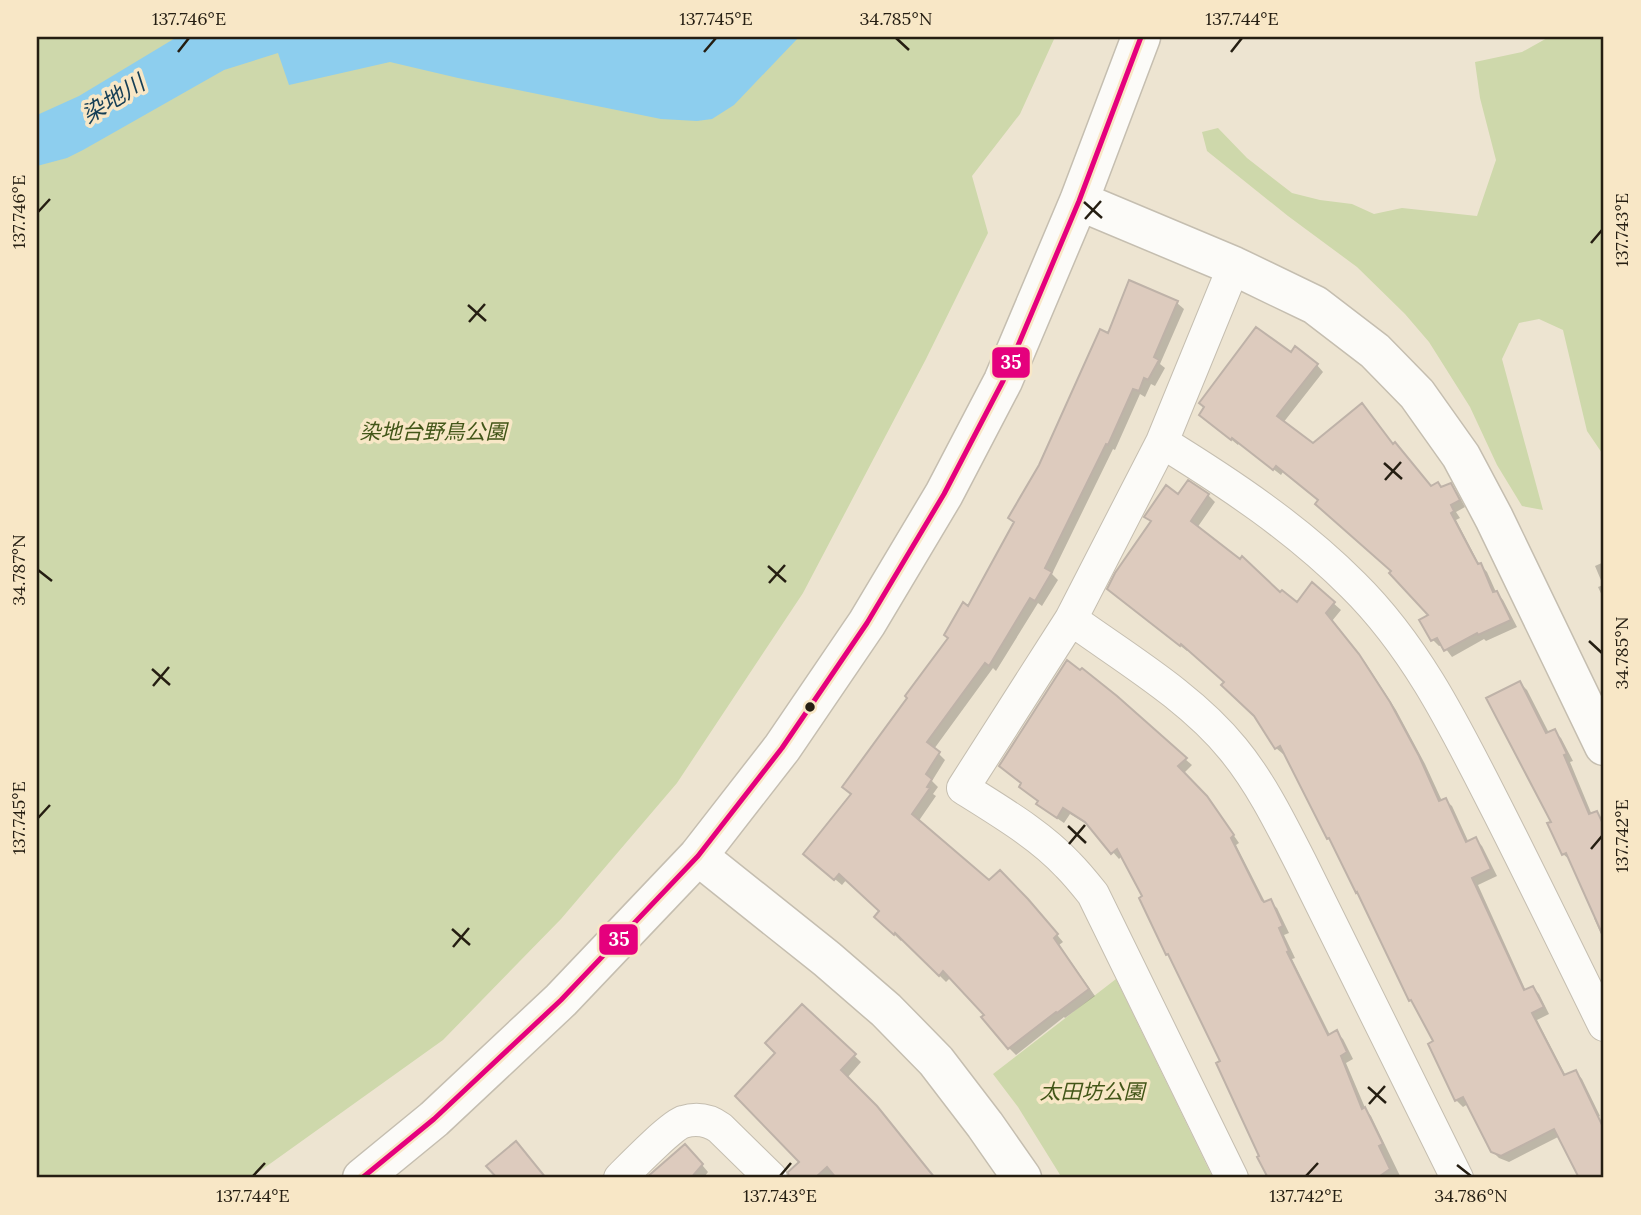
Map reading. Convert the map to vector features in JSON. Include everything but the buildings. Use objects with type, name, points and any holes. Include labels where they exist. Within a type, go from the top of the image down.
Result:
[{"type":"street","points":[[362,1178],[434,1119],[561,1000],[698,856],[782,748],[867,623],[944,494],[1003,381],[1079,201],[1141,37]]},
{"type":"street","points":[[1079,201],[1234,266],[1315,305],[1375,351],[1417,394],[1461,456],[1494,518],[1604,746]]},
{"type":"street","points":[[1232,1178],[1093,894],[1068,864],[1032,834],[963,788],[1071,619],[1162,442],[1234,266]]},
{"type":"street","points":[[1162,442],[1231,486],[1296,533],[1355,586],[1405,647],[1437,694],[1459,733],[1604,1025]]},
{"type":"street","points":[[1071,619],[1205,718],[1254,778],[1301,863],[1457,1178]]},
{"type":"street","points":[[698,856],[886,1010],[936,1061],[1022,1178]]},
{"type":"street","points":[[620,1178],[680,1122],[704,1120],[720,1128],[771,1178]]},
{"type":"green space","name":"染地台野鳥公園","points":[[37,37],[1055,37],[1020,114],[972,176],[988,233],[926,359],[803,593],[677,783],[561,919],[443,1040],[250,1178],[37,1178]]},
{"type":"green space","points":[[1549,37],[1604,37],[1604,456],[1587,431],[1563,330],[1539,319],[1519,323],[1502,359],[1543,510],[1522,506],[1497,465],[1470,407],[1429,342],[1405,314],[1357,267],[1207,151],[1202,132],[1218,128],[1247,158],[1292,193],[1352,204],[1374,214],[1402,208],[1477,216],[1496,160],[1480,98],[1475,62],[1522,52]]},
{"type":"green space","name":"太田坊公園","points":[[1116,979],[1213,1178],[1062,1178],[1018,1107],[993,1074]]},
{"type":"water","name":"染地川","points":[[177,37],[799,37],[734,105],[712,119],[697,121],[661,119],[390,62],[289,85],[278,53],[224,70],[83,150],[67,158],[37,166],[37,115],[79,96]]},
{"type":"transit line","name":"35","points":[[362,1178],[434,1119],[561,1000],[698,856],[782,748],[867,623],[944,494],[1003,381],[1079,201],[1141,37]]}]
